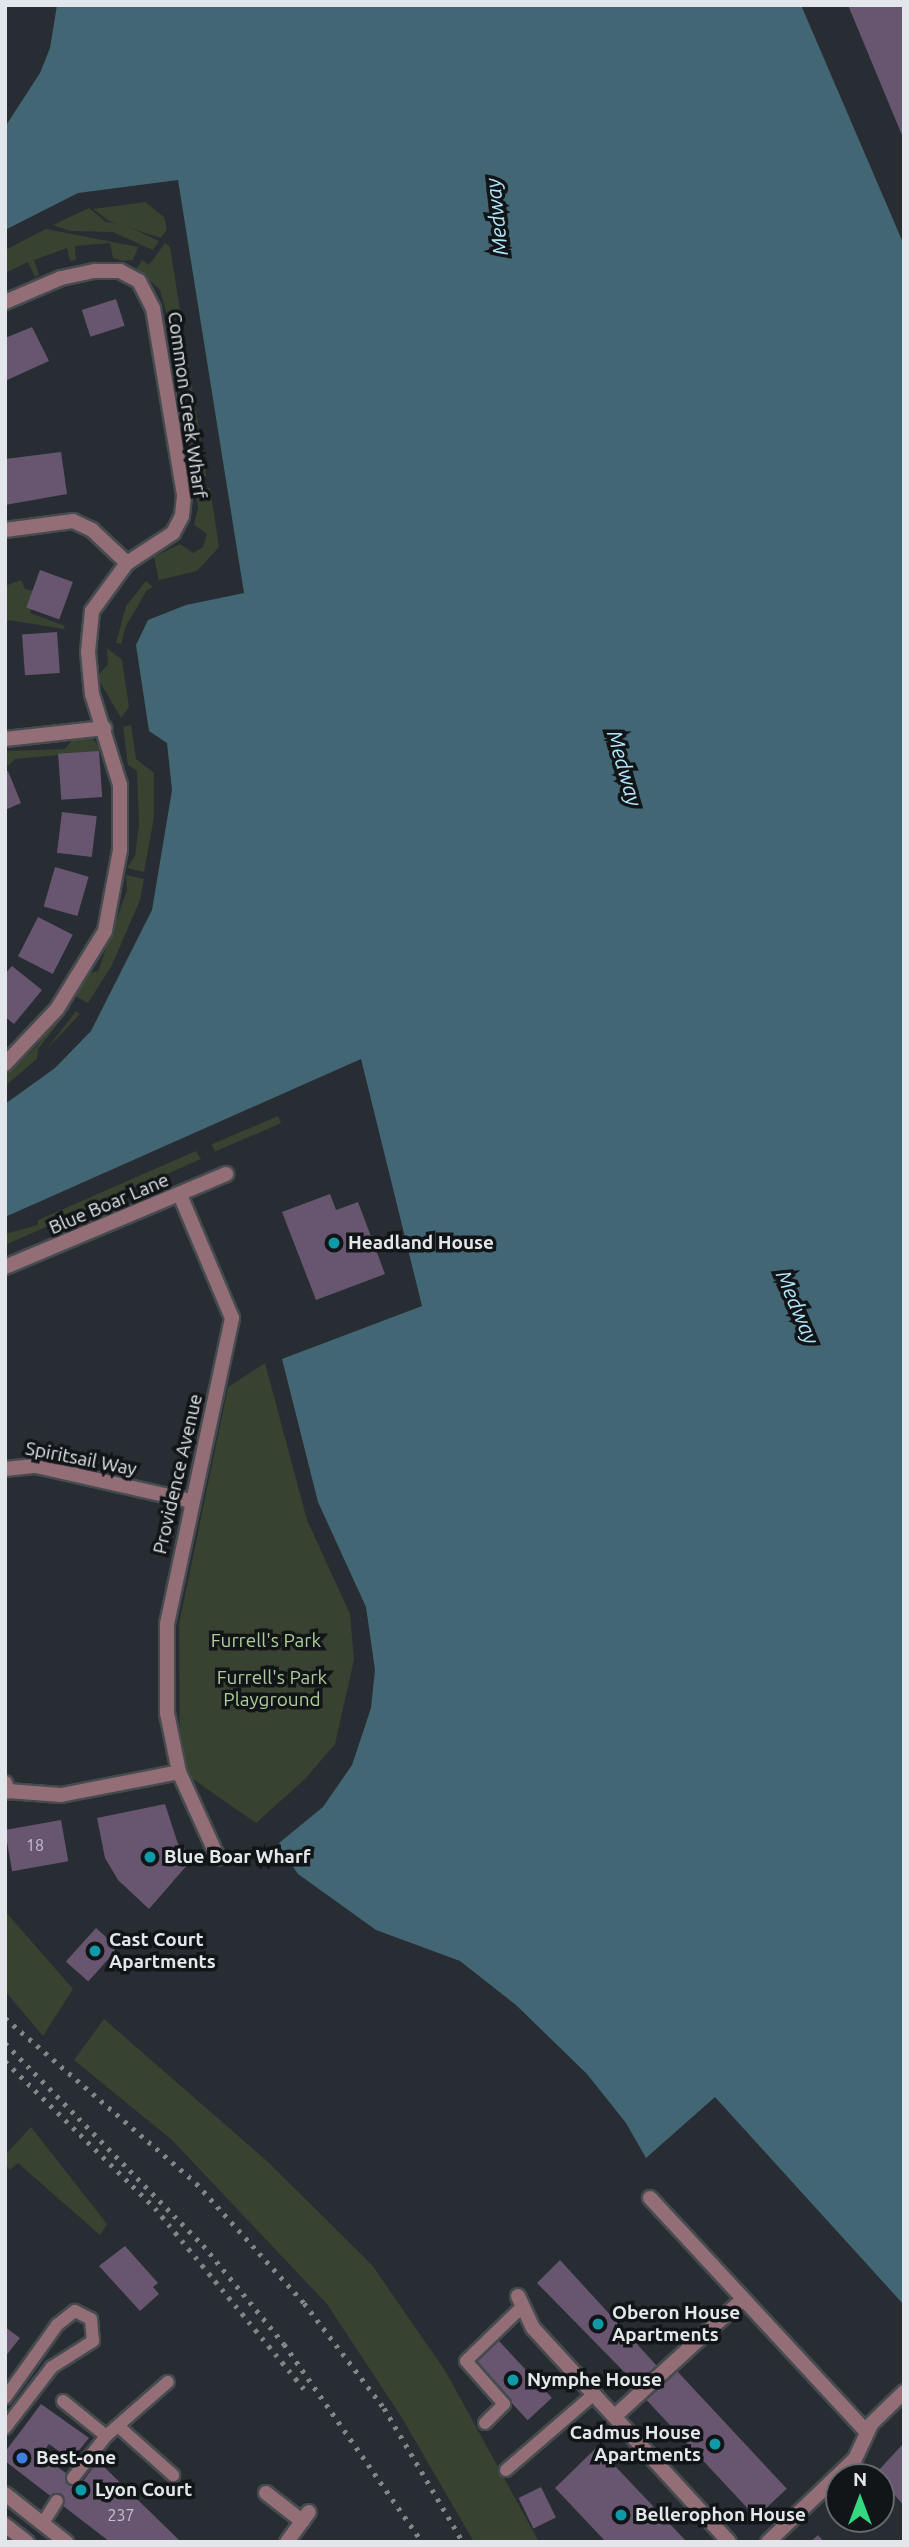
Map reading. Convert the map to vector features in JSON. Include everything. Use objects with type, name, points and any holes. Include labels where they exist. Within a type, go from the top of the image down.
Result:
[{"type":"street","name":"Common Creek Wharf","points":[[5,302],[61,278],[103,270],[134,277],[149,295],[184,499],[173,533],[127,563],[92,611],[88,652],[92,694],[120,785],[120,850],[105,931],[57,1009],[5,1064]]},
{"type":"street","points":[[5,530],[77,522],[127,563]]},
{"type":"street","points":[[5,738],[104,727]]},
{"type":"street","name":"Blue Boar Lane","points":[[5,1267],[226,1174]]},
{"type":"street","name":"Providence Avenue","points":[[180,1195],[232,1318],[191,1502],[165,1647],[167,1713],[178,1772],[218,1858]]},
{"type":"street","name":"Spiritsail Way","points":[[5,1469],[36,1466],[191,1502]]},
{"type":"street","points":[[5,1783],[8,1791],[61,1796],[178,1772]]},
{"type":"street","points":[[650,2198],[866,2431]]},
{"type":"street","points":[[615,2416],[743,2300]]},
{"type":"street","points":[[520,2301],[533,2328],[729,2542]]},
{"type":"street","points":[[768,2542],[855,2459],[866,2431],[904,2392]]},
{"type":"street","points":[[266,2493],[306,2516],[287,2542]]},
{"type":"street","points":[[5,2494],[66,2542]]},
{"type":"street","points":[[5,2525],[27,2542]]},
{"type":"lane","points":[[485,2423],[504,2404],[466,2361],[520,2301]]},
{"type":"lane","points":[[5,2398],[63,2319],[75,2311],[91,2319],[93,2341],[52,2367],[5,2428]]},
{"type":"lane","points":[[74,2478],[106,2436],[168,2382]]},
{"type":"lane","points":[[506,2470],[594,2394]]},
{"type":"lane","points":[[63,2401],[106,2436]]},
{"type":"lane","points":[[118,2426],[173,2475]]},
{"type":"lane","points":[[43,2523],[57,2501]]},
{"type":"green space","points":[[145,202],[164,217],[167,229],[161,238],[109,221],[93,209]]},
{"type":"green space","points":[[89,208],[106,222],[122,224],[159,241],[153,250],[113,232],[70,231],[53,225]]},
{"type":"green space","points":[[46,229],[138,247],[133,260],[122,261],[113,258],[110,243],[75,246],[76,260],[70,261],[67,248],[34,260],[39,275],[35,277],[28,262],[5,273],[5,250]]},
{"type":"green space","points":[[165,243],[170,247],[181,316],[168,319],[160,290],[137,269],[142,260],[149,265]]},
{"type":"green space","points":[[182,324],[193,396],[181,398],[169,326]]},
{"type":"green space","points":[[195,403],[207,476],[194,478],[182,405]]},
{"type":"green space","points":[[210,488],[219,547],[197,571],[159,580],[154,557],[180,544],[193,553],[203,547],[207,534],[194,525],[198,509],[196,490]]},
{"type":"green space","points":[[21,580],[25,589],[37,592],[30,613],[65,626],[64,629],[8,620],[5,629],[5,586]]},
{"type":"green space","points":[[146,581],[153,587],[147,590],[126,626],[121,644],[116,643],[126,606]]},
{"type":"green space","points":[[107,648],[122,660],[129,707],[121,718],[97,677],[108,664]]},
{"type":"green space","points":[[131,725],[136,759],[154,773],[154,817],[144,872],[127,868],[135,856],[139,824],[137,771],[128,765],[123,727]]},
{"type":"green space","points":[[90,736],[103,751],[15,759],[8,766],[5,761],[5,751],[65,749],[73,739]]},
{"type":"green space","points":[[126,875],[144,879],[140,900],[112,965],[88,1003],[73,995],[86,974],[98,971],[127,890]]},
{"type":"green space","points":[[67,1007],[71,1007],[38,1049],[37,1059],[5,1086],[5,1075],[36,1047]]},
{"type":"green space","points":[[76,1011],[80,1014],[47,1049]]},
{"type":"green space","points":[[278,1116],[281,1123],[215,1151],[212,1144]]},
{"type":"green space","points":[[196,1151],[201,1159],[5,1245],[5,1234],[38,1225],[38,1220]]},
{"type":"green space","name":"Furrell's Park","points":[[265,1363],[307,1520],[350,1614],[354,1660],[335,1744],[305,1779],[256,1823],[180,1770],[179,1624],[228,1387]]},
{"type":"green space","points":[[5,1911],[73,1989],[43,2036],[5,1991]]},
{"type":"green space","points":[[104,2019],[267,2161],[372,2265],[446,2372],[539,2542],[474,2542],[402,2418],[327,2304],[172,2140],[74,2060]]},
{"type":"green space","points":[[31,2127],[107,2224],[100,2235],[18,2163],[10,2170],[5,2164],[5,2155]]},
{"type":"water","name":"Medway","points":[[57,5],[801,5],[904,245],[904,2305],[715,2097],[646,2158],[626,2123],[587,2074],[516,2005],[460,1961],[376,1930],[298,1874],[279,1843],[323,1807],[352,1765],[371,1708],[375,1670],[366,1607],[318,1502],[282,1359],[422,1306],[361,1059],[5,1217],[5,1104],[55,1068],[91,1031],[152,910],[172,790],[167,743],[149,731],[136,645],[148,620],[186,605],[244,593],[178,180],[78,193],[5,230],[5,127],[40,73],[50,48]]},
{"type":"building","points":[[848,5],[904,5],[904,140]]},
{"type":"building","points":[[116,299],[125,326],[90,337],[82,310]]},
{"type":"building","points":[[32,327],[49,361],[5,381],[5,338]]},
{"type":"building","points":[[61,452],[67,494],[5,505],[5,459]]},
{"type":"building","points":[[40,570],[73,582],[59,620],[26,608]]},
{"type":"building","points":[[57,632],[60,673],[25,675],[22,634]]},
{"type":"building","points":[[99,751],[102,797],[61,800],[58,754]]},
{"type":"building","points":[[8,771],[21,803],[5,810],[5,772]]},
{"type":"building","points":[[62,812],[97,816],[92,857],[57,853]]},
{"type":"building","points":[[55,867],[89,877],[77,916],[44,906]]},
{"type":"building","points":[[38,917],[73,935],[53,974],[18,956]]},
{"type":"building","points":[[12,966],[42,990],[14,1024],[5,1017],[5,974]]},
{"type":"building","name":"Headland House","points":[[330,1194],[336,1210],[358,1202],[385,1274],[316,1300],[282,1212]]},
{"type":"building","name":"Blue Boar Wharf","points":[[165,1804],[178,1844],[195,1856],[149,1909],[118,1880],[105,1858],[97,1818]]},
{"type":"building","points":[[61,1820],[68,1861],[12,1871],[5,1830]]},
{"type":"building","name":"Cast Court Apartments","points":[[96,1928],[118,1948],[88,1982],[66,1961]]},
{"type":"building","points":[[125,2246],[158,2283],[153,2287],[159,2294],[140,2311],[99,2266]]},
{"type":"building","name":"Oberon House Apartments","points":[[560,2260],[657,2366],[636,2384],[537,2283]]},
{"type":"building","points":[[5,2327],[20,2338],[5,2357]]},
{"type":"building","name":"Nymphe House","points":[[498,2340],[552,2398],[528,2420],[474,2363]]},
{"type":"building","name":"Cadmus House Apartments","points":[[677,2371],[787,2489],[756,2517],[646,2400]]},
{"type":"building","points":[[41,2404],[89,2438],[71,2460],[49,2444],[41,2455],[81,2484],[98,2461],[181,2542],[110,2542],[5,2461],[5,2452]]},
{"type":"building","points":[[904,2443],[904,2506],[895,2495],[895,2463],[885,2463]]},
{"type":"building","name":"Bellerophon House","points":[[597,2447],[687,2542],[606,2542],[555,2488]]},
{"type":"building","points":[[541,2487],[556,2518],[533,2529],[519,2498]]},
{"type":"building","points":[[818,2535],[824,2542],[810,2542]]},
{"type":"railway","points":[[5,2018],[196,2183],[304,2303],[384,2408],[463,2542]]},
{"type":"railway","points":[[5,2043],[203,2245],[284,2344],[422,2542]]},
{"type":"railway","points":[[5,2061],[155,2208],[304,2389]]},
{"type":"place","name":"Headland House","points":[[334,1243]]},
{"type":"place","name":"Blue Boar Wharf","points":[[150,1857]]},
{"type":"place","name":"Cast Court Apartments","points":[[95,1951]]},
{"type":"place","name":"Oberon House Apartments","points":[[598,2324]]},
{"type":"place","name":"Nymphe House","points":[[513,2380]]},
{"type":"place","name":"Cadmus House Apartments","points":[[715,2444]]},
{"type":"place","name":"Best-one","points":[[22,2458]]},
{"type":"place","name":"Lyon Court","points":[[81,2490]]},
{"type":"place","name":"Bellerophon House","points":[[621,2515]]},
{"type":"park label","name":"Furrell's Park Playground","points":[[272,1689]]}]
